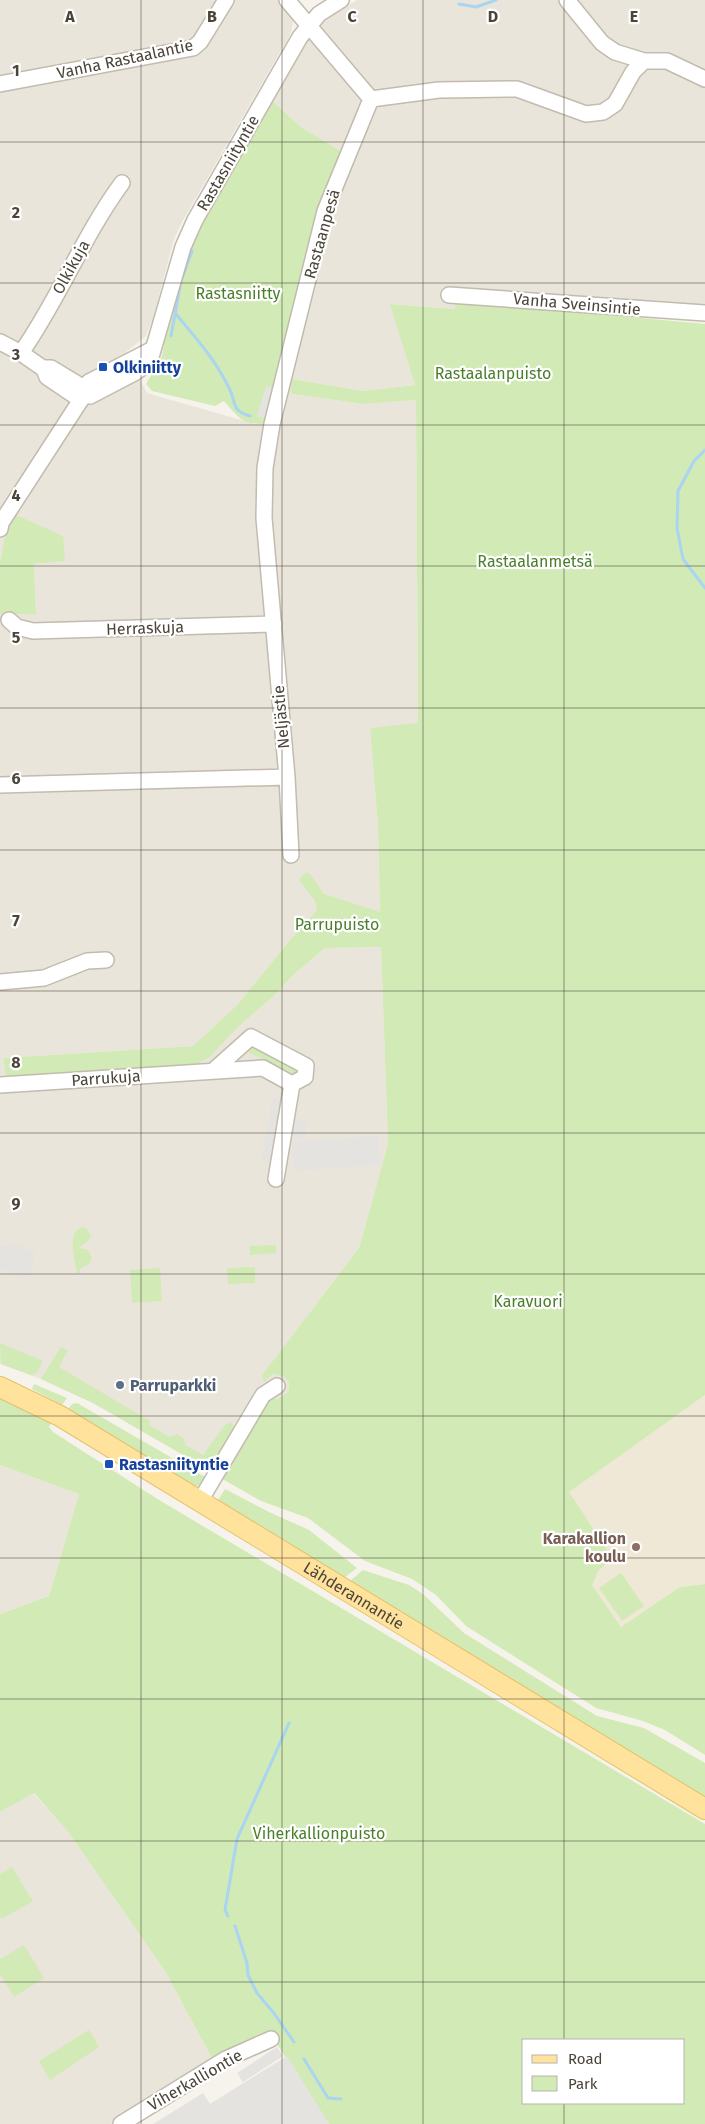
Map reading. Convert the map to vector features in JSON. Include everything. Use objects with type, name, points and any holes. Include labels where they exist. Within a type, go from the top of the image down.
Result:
[{"type":"main road","name":"Lähderannantie","points":[[0,1387],[60,1416],[705,1809]]},
{"type":"street","name":"Vanha Rastaalantie","points":[[0,84],[193,48],[200,42],[226,0]]},
{"type":"street","points":[[287,0],[370,99],[439,90],[517,89],[586,114],[603,112],[616,104],[633,72],[644,61]]},
{"type":"street","name":"Rastasniityntie","points":[[83,394],[90,396],[143,367],[151,357],[175,273],[189,234],[300,37],[319,14],[341,0]]},
{"type":"street","points":[[567,0],[602,43],[615,52],[644,61],[667,60],[705,79]]},
{"type":"street","name":"Rastaanpesä","points":[[285,372],[325,211],[370,99]]},
{"type":"street","name":"Olkikuja","points":[[21,353],[80,248],[122,183]]},
{"type":"street","name":"Vanha Sveinsintie","points":[[449,295],[705,313]]},
{"type":"street","points":[[0,342],[21,353],[44,369],[52,368],[83,394],[0,525]]},
{"type":"street","name":"Neljästie","points":[[285,372],[272,424],[265,468],[264,518],[287,778],[291,855]]},
{"type":"street","name":"Herraskuja","points":[[9,622],[33,631],[274,624]]},
{"type":"street","points":[[0,785],[287,778]]},
{"type":"street","points":[[0,982],[44,978],[87,961],[106,960]]},
{"type":"street","points":[[213,1071],[251,1036],[306,1066],[305,1077],[292,1084],[276,1179]]},
{"type":"street","name":"Parrukuja","points":[[0,1085],[263,1068],[292,1084]]},
{"type":"street","points":[[200,1501],[262,1396],[277,1386]]},
{"type":"street","name":"Viherkalliontie","points":[[121,2124],[226,2059],[271,2039]]},
{"type":"shaded area","points":[[0,0],[287,0],[294,17],[291,33],[182,222],[174,239],[153,318],[146,336],[126,352],[147,393],[255,424],[272,423],[281,389],[290,390],[292,394],[364,404],[416,400],[418,724],[370,728],[378,827],[380,913],[324,894],[317,910],[238,1004],[193,1046],[3,1058],[6,1077],[210,1057],[237,1028],[325,948],[381,947],[388,1144],[359,1248],[262,1375],[266,1379],[273,1374],[285,1377],[289,1383],[288,1392],[282,1398],[273,1399],[211,1471],[93,1403],[41,1379],[0,1364],[0,614],[36,614],[34,564],[65,561],[4,541],[0,563]]},
{"type":"shaded area","points":[[357,0],[705,0],[705,306],[457,290],[456,309],[391,304],[415,385],[363,391],[292,379],[280,373],[344,153],[301,127],[271,100],[302,44],[332,14]]},
{"type":"shaded area","points":[[266,386],[281,389],[273,420],[257,416]]},
{"type":"shaded area","points":[[273,1097],[283,1099],[280,1116],[308,1121],[304,1140],[277,1135],[272,1163],[261,1160]]},
{"type":"shaded area","points":[[378,1136],[380,1165],[294,1171],[292,1142]]},
{"type":"shaded area","points":[[20,1245],[35,1253],[31,1276],[0,1270],[0,1246]]},
{"type":"shaded area","name":"Karakallion koulu","points":[[705,1395],[705,1584],[680,1587],[621,1627],[592,1585],[568,1492]]},
{"type":"shaded area","points":[[0,1465],[79,1494],[49,1596],[0,1614]]},
{"type":"shaded area","points":[[33,1793],[69,1833],[165,1971],[214,2062],[111,2124],[0,2124],[0,1812]]},
{"type":"shaded area","points":[[277,2047],[283,2056],[243,2082],[237,2073]]},
{"type":"shaded area","points":[[287,2056],[329,2124],[153,2124],[203,2093],[210,2104]]},
{"type":"green space","name":"Rastasniitty","points":[[271,100],[301,127],[344,153],[276,388],[257,416],[273,420],[272,424],[262,424],[244,421],[224,401],[215,406],[152,391],[146,384],[162,356],[168,323],[191,242]]},
{"type":"green space","name":"Karavuori","points":[[456,301],[705,324],[705,1395],[569,1492],[611,1556],[599,1570],[592,1585],[621,1627],[680,1587],[705,1584],[705,1755],[665,1730],[643,1721],[596,1708],[466,1626],[436,1595],[412,1579],[365,1561],[308,1518],[261,1501],[219,1477],[269,1398],[278,1399],[288,1392],[289,1383],[285,1377],[273,1374],[264,1382],[262,1375],[359,1248],[388,1144],[381,947],[325,948],[237,1028],[210,1057],[197,1064],[6,1077],[3,1058],[193,1046],[238,1004],[317,910],[315,901],[299,880],[306,872],[311,875],[324,894],[380,912],[378,827],[370,728],[418,723],[416,400],[364,404],[292,394],[290,390],[292,379],[363,391],[415,385],[390,304],[455,309]]},
{"type":"green space","points":[[14,514],[63,536],[65,561],[34,564],[36,614],[0,614],[0,563],[4,541]]},
{"type":"green space","points":[[250,1045],[300,1071],[297,1075],[248,1052]]},
{"type":"green space","points":[[82,1227],[86,1228],[91,1236],[79,1248],[88,1250],[92,1258],[90,1263],[80,1269],[80,1273],[77,1273],[73,1254],[73,1240],[74,1234]]},
{"type":"green space","points":[[276,1245],[276,1253],[250,1255],[250,1246]]},
{"type":"green space","points":[[255,1267],[255,1283],[228,1284],[227,1268]]},
{"type":"green space","points":[[160,1268],[162,1301],[132,1303],[130,1270]]},
{"type":"green space","points":[[0,1343],[43,1361],[37,1373],[31,1375],[1,1364]]},
{"type":"green space","points":[[61,1347],[68,1350],[59,1367],[150,1421],[149,1425],[170,1437],[177,1434],[184,1439],[185,1445],[203,1455],[225,1425],[231,1422],[235,1429],[211,1471],[93,1403],[41,1379]]},
{"type":"green space","points":[[34,1384],[67,1398],[62,1405],[32,1389]]},
{"type":"green space","name":"Viherkallionpuisto","points":[[0,1395],[51,1423],[49,1427],[53,1432],[159,1500],[705,1824],[705,2124],[329,2124],[269,2032],[231,2050],[214,2062],[165,1971],[69,1833],[34,1793],[0,1812],[0,1614],[49,1596],[79,1494],[0,1465]]},
{"type":"green space","points":[[77,1403],[205,1477],[206,1479],[203,1484],[193,1487],[97,1429],[68,1409],[72,1404]]},
{"type":"green space","points":[[225,1489],[309,1530],[357,1568],[344,1578],[217,1502]]},
{"type":"green space","points":[[363,1570],[409,1585],[423,1594],[464,1633],[597,1716],[644,1728],[705,1763],[705,1799],[350,1581]]},
{"type":"green space","points":[[621,1573],[644,1606],[622,1621],[599,1588]]},
{"type":"green space","points":[[12,1867],[33,1901],[2,1919],[0,1916],[0,1874]]},
{"type":"green space","points":[[24,1945],[44,1978],[14,1997],[0,1974],[0,1959]]},
{"type":"green space","points":[[89,2030],[99,2047],[50,2080],[39,2061]]},
{"type":"waterway","points":[[459,4],[476,7],[496,0]]},
{"type":"waterway","points":[[171,336],[181,281],[192,251]]},
{"type":"waterway","points":[[175,313],[217,367],[239,411],[250,416]]},
{"type":"waterway","points":[[705,450],[694,461],[678,491],[677,528],[683,559],[705,588]]},
{"type":"waterway","points":[[228,1916],[225,1910],[237,1839],[289,1723]]},
{"type":"waterway","points":[[235,1926],[247,1963],[248,1975],[257,1993],[294,2042]]},
{"type":"waterway","points":[[304,2059],[328,2098],[341,2099]]},
{"type":"place","name":"Olkiniitty","points":[[103,367]]},
{"type":"place","name":"Parruparkki","points":[[120,1385]]},
{"type":"place","name":"Rastasniityntie","points":[[109,1464]]},
{"type":"place","name":"Karakallion koulu","points":[[636,1547]]},
{"type":"park label","name":"Rastaalanpuisto","points":[[493,373]]},
{"type":"park label","name":"Rastaalanmetsä","points":[[535,561]]},
{"type":"park label","name":"Parrupuisto","points":[[337,924]]}]
